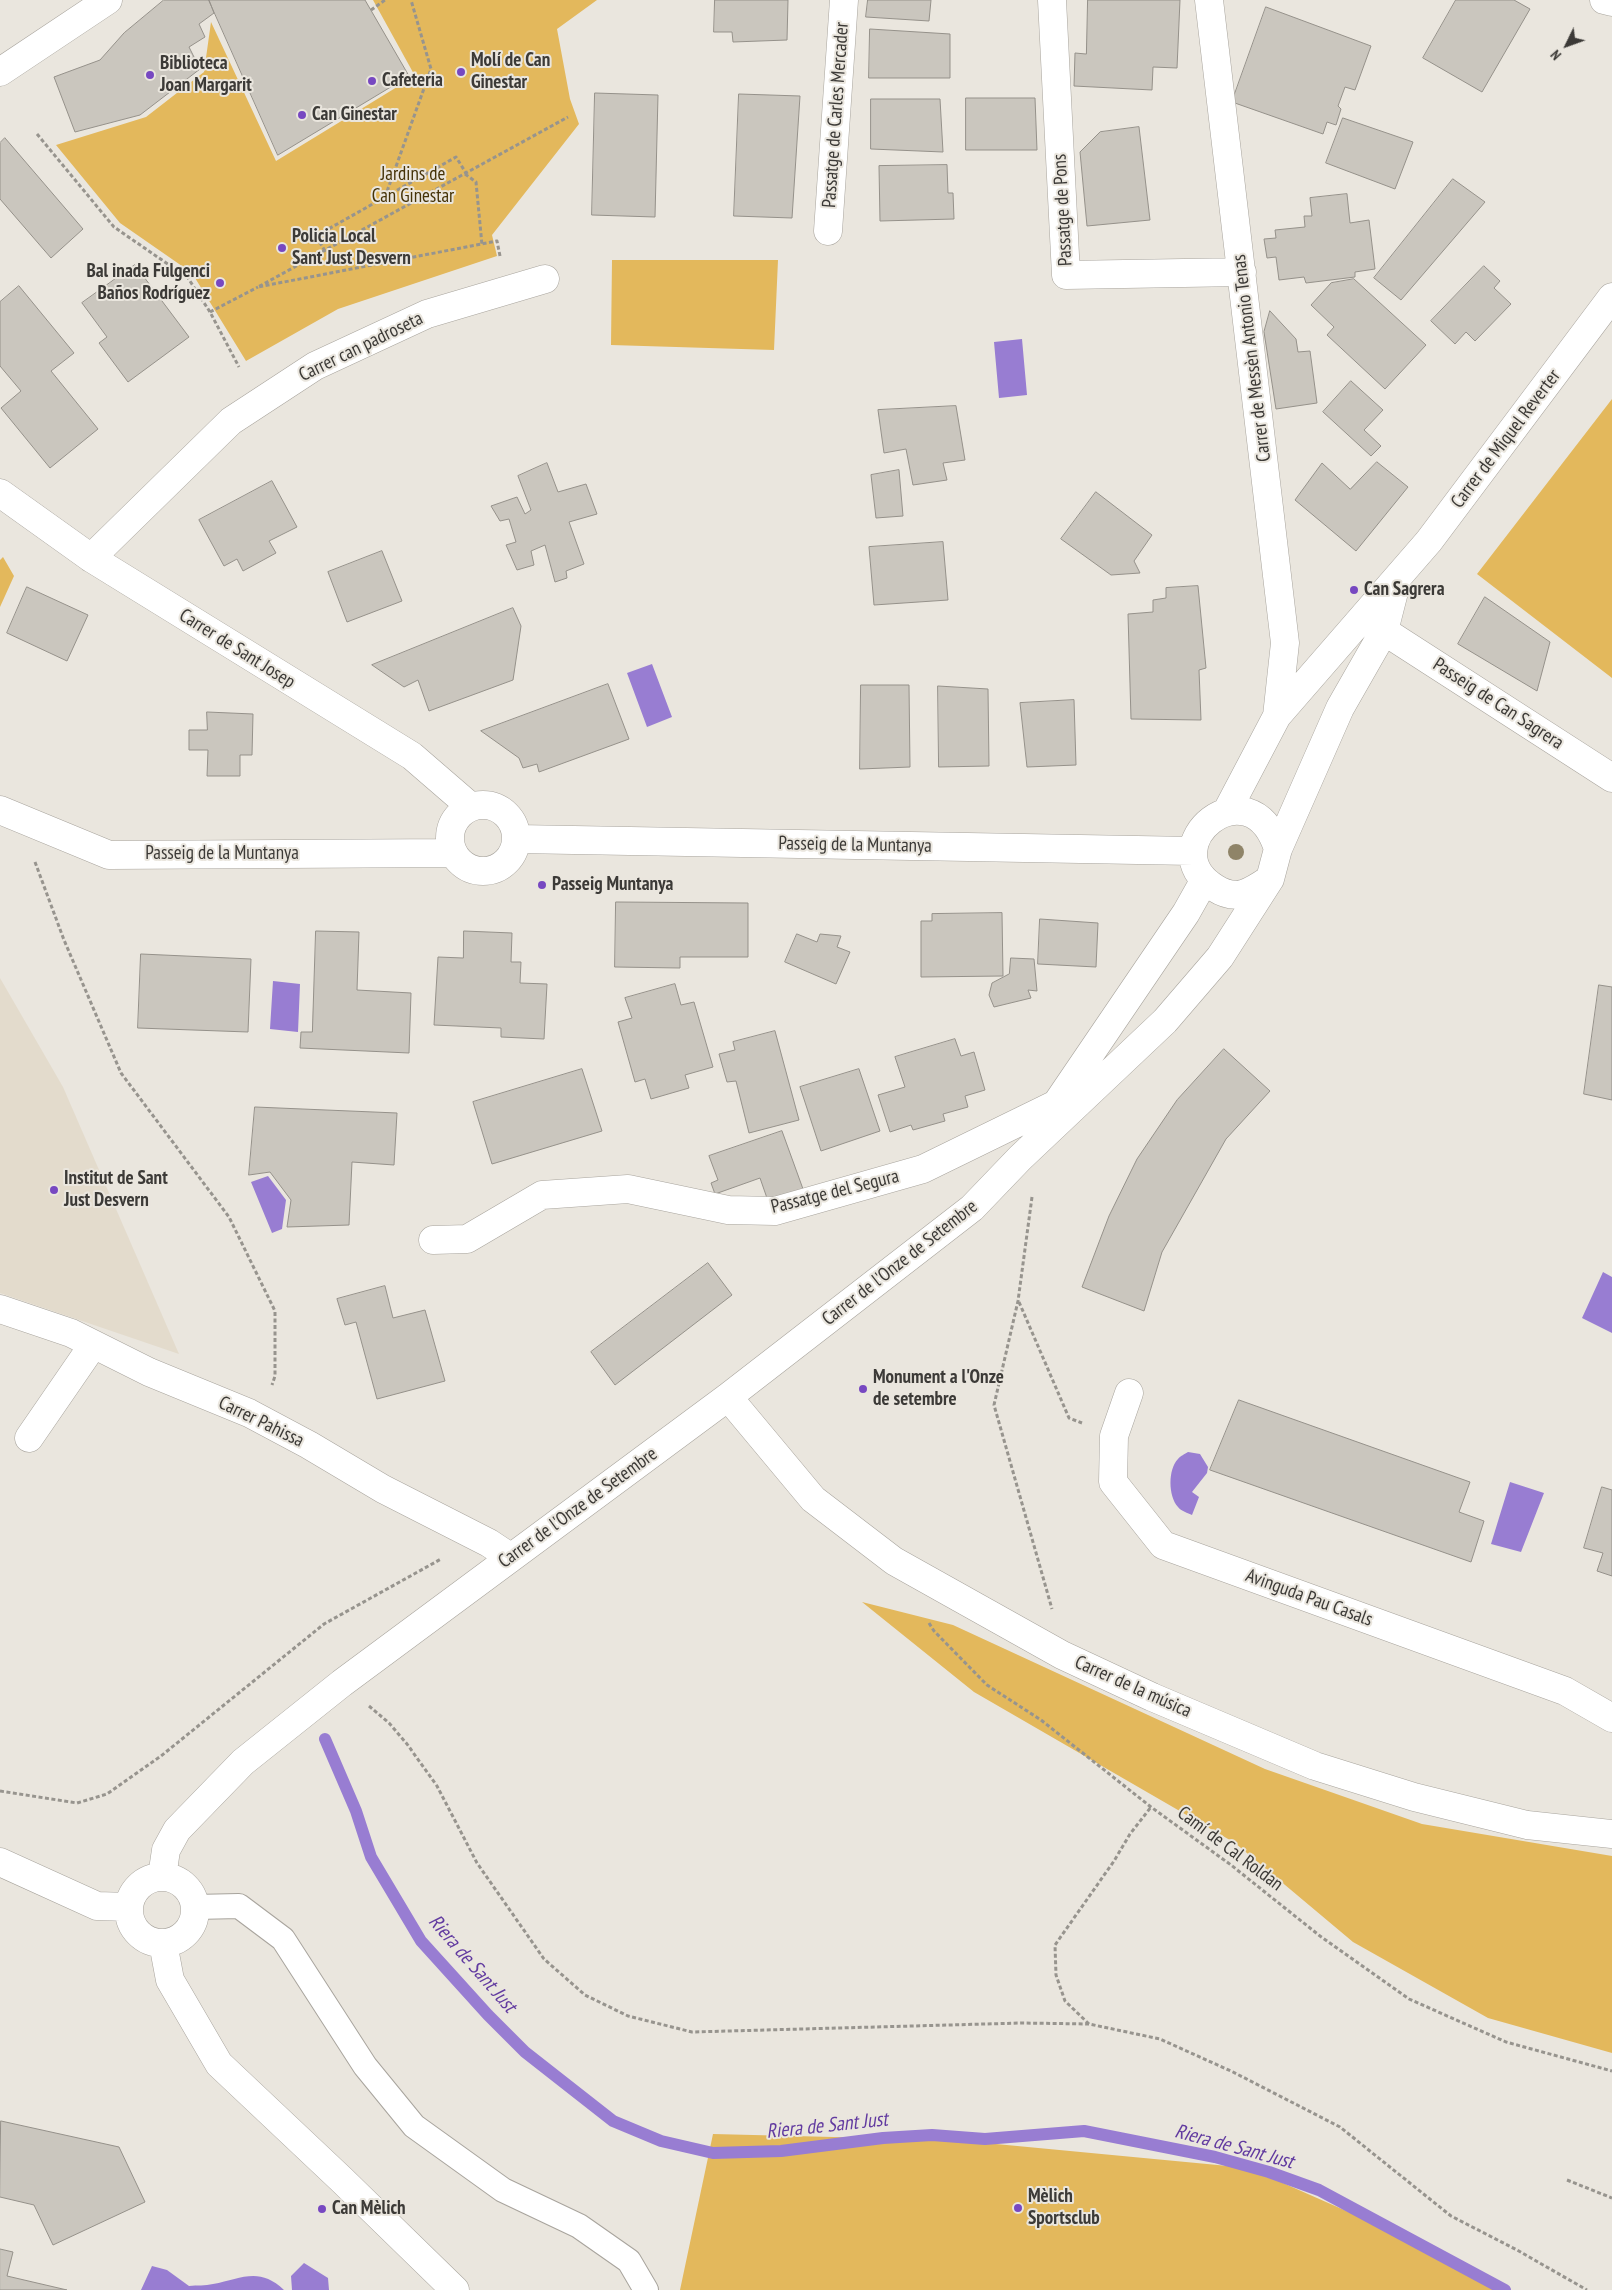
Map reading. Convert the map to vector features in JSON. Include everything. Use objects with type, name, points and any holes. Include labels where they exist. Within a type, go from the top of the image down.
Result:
[{"type":"street","points":[[0,72],[108,0]]},
{"type":"street","name":"Passatge de Carles Mercader","points":[[828,230],[844,0]]},
{"type":"street","name":"Passatge de Pons","points":[[1052,0],[1066,276],[1242,272]]},
{"type":"street","name":"Carrer de Messèn Antonio Tenas","points":[[1209,0],[1285,643],[1278,716]]},
{"type":"street","points":[[1604,0],[1612,2]]},
{"type":"street","name":"Carrer can padroseta","points":[[91,558],[231,421],[314,366],[427,314],[545,279]]},
{"type":"street","name":"Carrer de Miquel Reverter","points":[[1227,811],[1278,716],[1429,541],[1612,297]]},
{"type":"street","name":"Carrer de Sant Josep","points":[[0,493],[91,558],[412,756],[471,807]]},
{"type":"street","name":"Carrer de Miquel Reverter","points":[[1278,849],[1340,708],[1384,631],[1397,580]]},
{"type":"street","name":"Passeig de Can Sagrera","points":[[1384,631],[1612,778]]},
{"type":"street","points":[[493,806],[510,818],[517,839],[512,856],[499,868],[482,871],[465,866],[454,853],[450,839],[452,826],[460,814],[471,807],[493,806]]},
{"type":"street","points":[[1227,811],[1244,812],[1261,819],[1273,832],[1278,849],[1270,879],[1250,893],[1225,894],[1204,881],[1196,866],[1193,851],[1198,833],[1210,819],[1227,811]]},
{"type":"street","name":"Passeig de la Muntanya","points":[[9,814],[109,855],[454,853]]},
{"type":"street","name":"Passeig de la Muntanya","points":[[517,839],[1193,851]]},
{"type":"street","name":"Carrer de l'Onze de Setembre","points":[[162,1877],[166,1850],[177,1830],[243,1762],[342,1683],[728,1397],[972,1208],[1020,1158],[1166,1021],[1220,957],[1270,879]]},
{"type":"street","name":"Carrer de l'Onze de Setembre","points":[[1020,1158],[1186,912],[1204,881]]},
{"type":"street","name":"Passatge del Segura","points":[[433,1240],[467,1238],[542,1195],[628,1189],[728,1210],[775,1211],[922,1169],[1056,1104]]},
{"type":"street","name":"Carrer Pahissa","points":[[0,1309],[71,1333],[149,1372],[260,1419],[309,1445],[383,1489],[474,1536],[510,1557]]},
{"type":"street","points":[[29,1438],[93,1345]]},
{"type":"street","name":"Avinguda Pau Casals","points":[[1129,1393],[1114,1436],[1113,1482],[1163,1545],[1565,1691],[1612,1718]]},
{"type":"street","name":"Carrer de la música","points":[[728,1397],[813,1500],[894,1562],[1062,1655],[1152,1697],[1316,1766],[1414,1797],[1527,1825],[1612,1834]]},
{"type":"street","points":[[0,1862],[97,1906],[129,1907]]},
{"type":"street","points":[[162,1877],[181,1883],[191,1894],[195,1907],[194,1920],[187,1932],[176,1940],[163,1943],[149,1940],[138,1932],[131,1920],[129,1907],[134,1894],[143,1883],[162,1877]]},
{"type":"street","points":[[163,1943],[170,1980],[218,2064],[336,2174],[455,2290]]},
{"type":"lane","points":[[195,1907],[239,1906],[282,1939],[365,2066],[414,2126],[503,2190],[579,2226],[629,2261],[646,2290]]},
{"type":"path","points":[[371,10],[385,0]]},
{"type":"path","points":[[385,197],[431,69],[411,0]]},
{"type":"path","points":[[210,312],[325,251],[568,116]]},
{"type":"path","points":[[37,134],[114,227],[188,278],[210,312],[239,367]]},
{"type":"path","points":[[325,251],[316,236],[456,157],[466,173],[476,182],[482,245]]},
{"type":"path","points":[[258,287],[497,241],[501,259]]},
{"type":"path","points":[[9,814],[121,1073],[229,1216],[275,1311],[275,1376],[260,1419]]},
{"type":"path","points":[[1020,1158],[1032,1196],[1018,1301],[994,1405],[1050,1599]]},
{"type":"path","points":[[1018,1301],[1069,1418]]},
{"type":"path","points":[[0,1791],[77,1803],[107,1794],[161,1756],[324,1624],[430,1566],[474,1536]]},
{"type":"path","name":"Camí de Cal Roldan","points":[[929,1622],[934,1631],[987,1685],[1041,1720],[1151,1807],[1231,1865],[1320,1936],[1409,1999],[1506,2042],[1612,2071]]},
{"type":"path","points":[[389,1723],[407,1744],[436,1786],[477,1863],[544,1959],[585,1995],[628,2016],[692,2032],[1022,2023],[1089,2024],[1160,2039],[1233,2072],[1340,2127],[1451,2216],[1517,2250],[1587,2290]]},
{"type":"path","points":[[1089,2024],[1065,2000],[1056,1975],[1055,1945],[1151,1807]]},
{"type":"path","points":[[1567,2180],[1612,2198]]},
{"type":"shaded area","points":[[1022,339],[1027,395],[999,398],[994,342]]},
{"type":"shaded area","points":[[652,664],[672,717],[647,727],[627,673]]},
{"type":"shaded area","name":"Institut de Sant Just Desvern","points":[[0,978],[63,1087],[179,1354],[0,1293]]},
{"type":"shaded area","points":[[273,981],[300,984],[298,1032],[270,1029]]},
{"type":"shaded area","points":[[268,1176],[286,1200],[282,1229],[272,1233],[251,1182]]},
{"type":"shaded area","points":[[1603,1272],[1612,1277],[1612,1333],[1582,1318]]},
{"type":"shaded area","points":[[1188,1452],[1200,1454],[1208,1467],[1207,1473],[1192,1492],[1199,1497],[1192,1515],[1178,1507],[1172,1496],[1170,1483],[1175,1463]]},
{"type":"shaded area","points":[[1510,1482],[1544,1493],[1521,1552],[1491,1544]]},
{"type":"shaded area","points":[[304,2263],[328,2278],[329,2290],[292,2290],[291,2276]]},
{"type":"shaded area","points":[[152,2266],[167,2270],[189,2286],[210,2285],[241,2277],[258,2276],[266,2278],[284,2290],[141,2290]]},
{"type":"green space","name":"Jardins de Can Ginestar","points":[[373,0],[597,0],[557,29],[570,99],[579,124],[492,235],[497,256],[338,309],[246,361],[192,273],[120,223],[56,145],[146,117],[204,72],[211,22],[276,161],[415,76]]},
{"type":"green space","points":[[612,260],[778,260],[774,350],[611,345]]},
{"type":"green space","points":[[1612,399],[1612,678],[1477,574]]},
{"type":"green space","points":[[3,557],[14,576],[0,607],[0,560]]},
{"type":"green space","points":[[862,1602],[953,1625],[1265,1769],[1422,1824],[1612,1856],[1612,2053],[1488,2018],[1353,1942],[1235,1843],[974,1692]]},
{"type":"green space","name":"Mèlich Sportsclub","points":[[713,2134],[954,2140],[1249,2168],[1428,2247],[1495,2290],[680,2290]]},
{"type":"building","points":[[164,0],[209,0],[214,13],[199,24],[205,37],[189,47],[200,69],[140,115],[75,132],[54,77],[100,60],[124,33]]},
{"type":"building","name":"Can Ginestar","points":[[209,0],[365,0],[409,76],[278,155]]},
{"type":"building","points":[[715,0],[788,0],[787,40],[733,42],[732,32],[714,32]]},
{"type":"building","points":[[868,0],[931,0],[929,21],[866,17]]},
{"type":"building","points":[[1088,0],[1180,0],[1177,68],[1153,67],[1152,90],[1074,86],[1075,53],[1086,54]]},
{"type":"building","points":[[1456,0],[1514,0],[1530,9],[1482,92],[1423,58]]},
{"type":"building","points":[[1266,7],[1371,46],[1355,90],[1345,87],[1338,106],[1341,109],[1336,125],[1327,122],[1323,134],[1232,102]]},
{"type":"building","points":[[870,29],[950,34],[950,78],[869,78]]},
{"type":"building","points":[[595,93],[658,95],[655,217],[592,215]]},
{"type":"building","points":[[739,94],[800,96],[792,218],[734,216]]},
{"type":"building","points":[[966,98],[1035,98],[1037,150],[966,150]]},
{"type":"building","points":[[871,99],[940,99],[943,152],[871,149]]},
{"type":"building","points":[[1343,118],[1413,142],[1395,189],[1326,163]]},
{"type":"building","points":[[1139,127],[1150,220],[1087,226],[1080,152],[1100,132]]},
{"type":"building","points":[[5,138],[83,229],[51,258],[0,199],[0,143]]},
{"type":"building","points":[[947,165],[948,193],[953,193],[954,219],[880,221],[879,166]]},
{"type":"building","points":[[1453,179],[1485,202],[1401,300],[1374,278]]},
{"type":"building","points":[[1347,194],[1350,223],[1369,220],[1375,269],[1355,272],[1355,277],[1306,283],[1304,277],[1279,280],[1276,257],[1267,258],[1264,239],[1276,238],[1275,230],[1305,227],[1304,216],[1312,216],[1310,198]]},
{"type":"building","points":[[135,265],[189,337],[128,382],[99,343],[107,337],[82,303]]},
{"type":"building","points":[[1484,266],[1500,281],[1494,288],[1511,304],[1475,341],[1466,332],[1455,344],[1431,321]]},
{"type":"building","points":[[1354,279],[1426,345],[1385,389],[1327,335],[1334,327],[1311,305],[1331,283]]},
{"type":"building","points":[[19,286],[74,353],[51,371],[98,429],[50,468],[1,408],[21,391],[0,366],[0,302]]},
{"type":"building","points":[[1270,311],[1296,339],[1298,352],[1310,351],[1317,403],[1276,409],[1264,332]]},
{"type":"building","points":[[1351,381],[1383,410],[1364,430],[1381,446],[1371,456],[1323,412]]},
{"type":"building","points":[[956,406],[965,460],[943,463],[947,480],[913,485],[906,449],[884,453],[878,410]]},
{"type":"building","points":[[1377,462],[1408,487],[1356,551],[1295,500],[1322,463],[1350,489]]},
{"type":"building","points":[[547,463],[558,492],[586,484],[597,514],[569,522],[584,564],[566,571],[567,578],[555,582],[545,545],[531,551],[534,565],[517,570],[506,545],[516,542],[509,519],[500,521],[491,506],[517,497],[525,514],[531,510],[518,476]]},
{"type":"building","points":[[899,470],[903,516],[876,518],[871,475]]},
{"type":"building","points":[[272,481],[297,527],[269,541],[276,553],[243,571],[237,559],[224,566],[199,520]]},
{"type":"building","points":[[1096,492],[1152,535],[1134,561],[1140,573],[1111,575],[1061,539]]},
{"type":"building","points":[[943,542],[948,600],[874,605],[869,547]]},
{"type":"building","points":[[382,551],[402,601],[347,622],[328,572]]},
{"type":"building","points":[[1198,586],[1206,668],[1199,670],[1201,720],[1131,719],[1128,614],[1153,612],[1153,600],[1166,598],[1166,588]]},
{"type":"building","points":[[27,587],[88,615],[67,661],[7,633]]},
{"type":"building","points":[[1485,597],[1550,642],[1537,691],[1458,644]]},
{"type":"building","points":[[513,608],[521,626],[513,680],[429,711],[418,680],[404,687],[372,665]]},
{"type":"building","points":[[608,684],[629,739],[539,772],[537,764],[523,768],[519,758],[481,731]]},
{"type":"building","points":[[861,685],[909,685],[910,767],[860,769]]},
{"type":"building","points":[[938,686],[988,689],[989,766],[939,767]]},
{"type":"building","points":[[1074,700],[1076,765],[1027,767],[1020,703]]},
{"type":"building","points":[[207,712],[253,714],[252,755],[240,755],[240,776],[207,776],[208,750],[189,750],[189,730],[207,730]]},
{"type":"building","points":[[616,902],[748,903],[748,957],[680,957],[680,968],[615,967]]},
{"type":"building","points":[[1002,913],[1003,976],[921,977],[921,921],[932,921],[932,914]]},
{"type":"building","points":[[1040,919],[1098,923],[1096,967],[1038,964]]},
{"type":"building","points":[[316,931],[359,932],[357,990],[411,993],[409,1053],[300,1048],[301,1032],[312,1032]]},
{"type":"building","points":[[464,931],[512,933],[511,962],[521,962],[520,983],[547,984],[544,1039],[501,1037],[501,1028],[434,1025],[438,957],[463,958]]},
{"type":"building","points":[[797,934],[817,942],[820,934],[841,936],[837,947],[850,952],[836,984],[785,962]]},
{"type":"building","points":[[141,954],[251,959],[248,1032],[138,1028]]},
{"type":"building","points":[[1011,958],[1034,959],[1037,991],[1028,990],[1031,998],[994,1007],[989,995],[992,983],[1009,974]]},
{"type":"building","points":[[675,984],[681,1005],[694,1002],[713,1067],[685,1075],[689,1088],[651,1099],[645,1079],[635,1082],[618,1022],[632,1018],[625,998]]},
{"type":"building","points":[[1599,985],[1612,987],[1612,1100],[1584,1094]]},
{"type":"building","points":[[775,1031],[799,1120],[749,1133],[736,1081],[727,1082],[719,1054],[735,1050],[733,1042]]},
{"type":"building","points":[[955,1039],[961,1056],[974,1052],[985,1090],[965,1096],[968,1107],[943,1114],[945,1121],[913,1130],[911,1125],[890,1132],[878,1095],[905,1087],[895,1057]]},
{"type":"building","points":[[1224,1049],[1270,1091],[1226,1139],[1162,1252],[1144,1311],[1082,1287],[1109,1216],[1137,1159],[1177,1100]]},
{"type":"building","points":[[582,1069],[602,1131],[492,1164],[473,1102]]},
{"type":"building","points":[[859,1069],[880,1131],[821,1151],[800,1087]]},
{"type":"building","points":[[255,1107],[397,1113],[394,1165],[352,1162],[349,1225],[287,1227],[291,1200],[270,1172],[249,1175]]},
{"type":"building","points":[[782,1131],[803,1189],[768,1201],[760,1178],[715,1194],[711,1183],[718,1180],[709,1156]]},
{"type":"building","points":[[708,1263],[732,1295],[615,1385],[591,1352]]},
{"type":"building","points":[[385,1286],[393,1318],[425,1310],[445,1381],[377,1399],[356,1322],[345,1325],[337,1299]]},
{"type":"building","points":[[1239,1400],[1470,1482],[1459,1512],[1484,1521],[1471,1562],[1210,1470]]},
{"type":"building","points":[[1602,1487],[1612,1490],[1612,1576],[1597,1571],[1603,1553],[1584,1548]]},
{"type":"building","points":[[1,2121],[119,2147],[145,2202],[53,2245],[34,2205],[0,2197]]},
{"type":"building","points":[[0,2249],[13,2252],[7,2276],[67,2290],[0,2290]]},
{"type":"waterway","name":"Riera de Sant Just","points":[[325,1739],[356,1811],[371,1857],[421,1941],[488,2015],[525,2052],[613,2121],[661,2141],[713,2153],[781,2151],[883,2138],[932,2135],[985,2139],[1084,2131],[1215,2157],[1269,2172],[1319,2190],[1505,2290]]},
{"type":"place","name":"Molí de Can Ginestar","points":[[461,72]]},
{"type":"place","name":"Biblioteca Joan Margarit","points":[[150,75]]},
{"type":"place","name":"Cafeteria","points":[[372,81]]},
{"type":"place","name":"Can Ginestar","points":[[302,115]]},
{"type":"place","name":"Policia Local Sant Just Desvern","points":[[282,248]]},
{"type":"place","name":"Bal inada Fulgenci Baños Rodríguez","points":[[220,283]]},
{"type":"place","name":"Can Sagrera","points":[[1354,590]]},
{"type":"place","name":"Passeig Muntanya","points":[[542,885]]},
{"type":"place","name":"Institut de Sant Just Desvern","points":[[54,1190]]},
{"type":"place","name":"Monument a l'Onze de setembre","points":[[863,1389]]},
{"type":"place","name":"Mèlich Sportsclub","points":[[1018,2208]]},
{"type":"place","name":"Can Mèlich","points":[[322,2209]]}]
